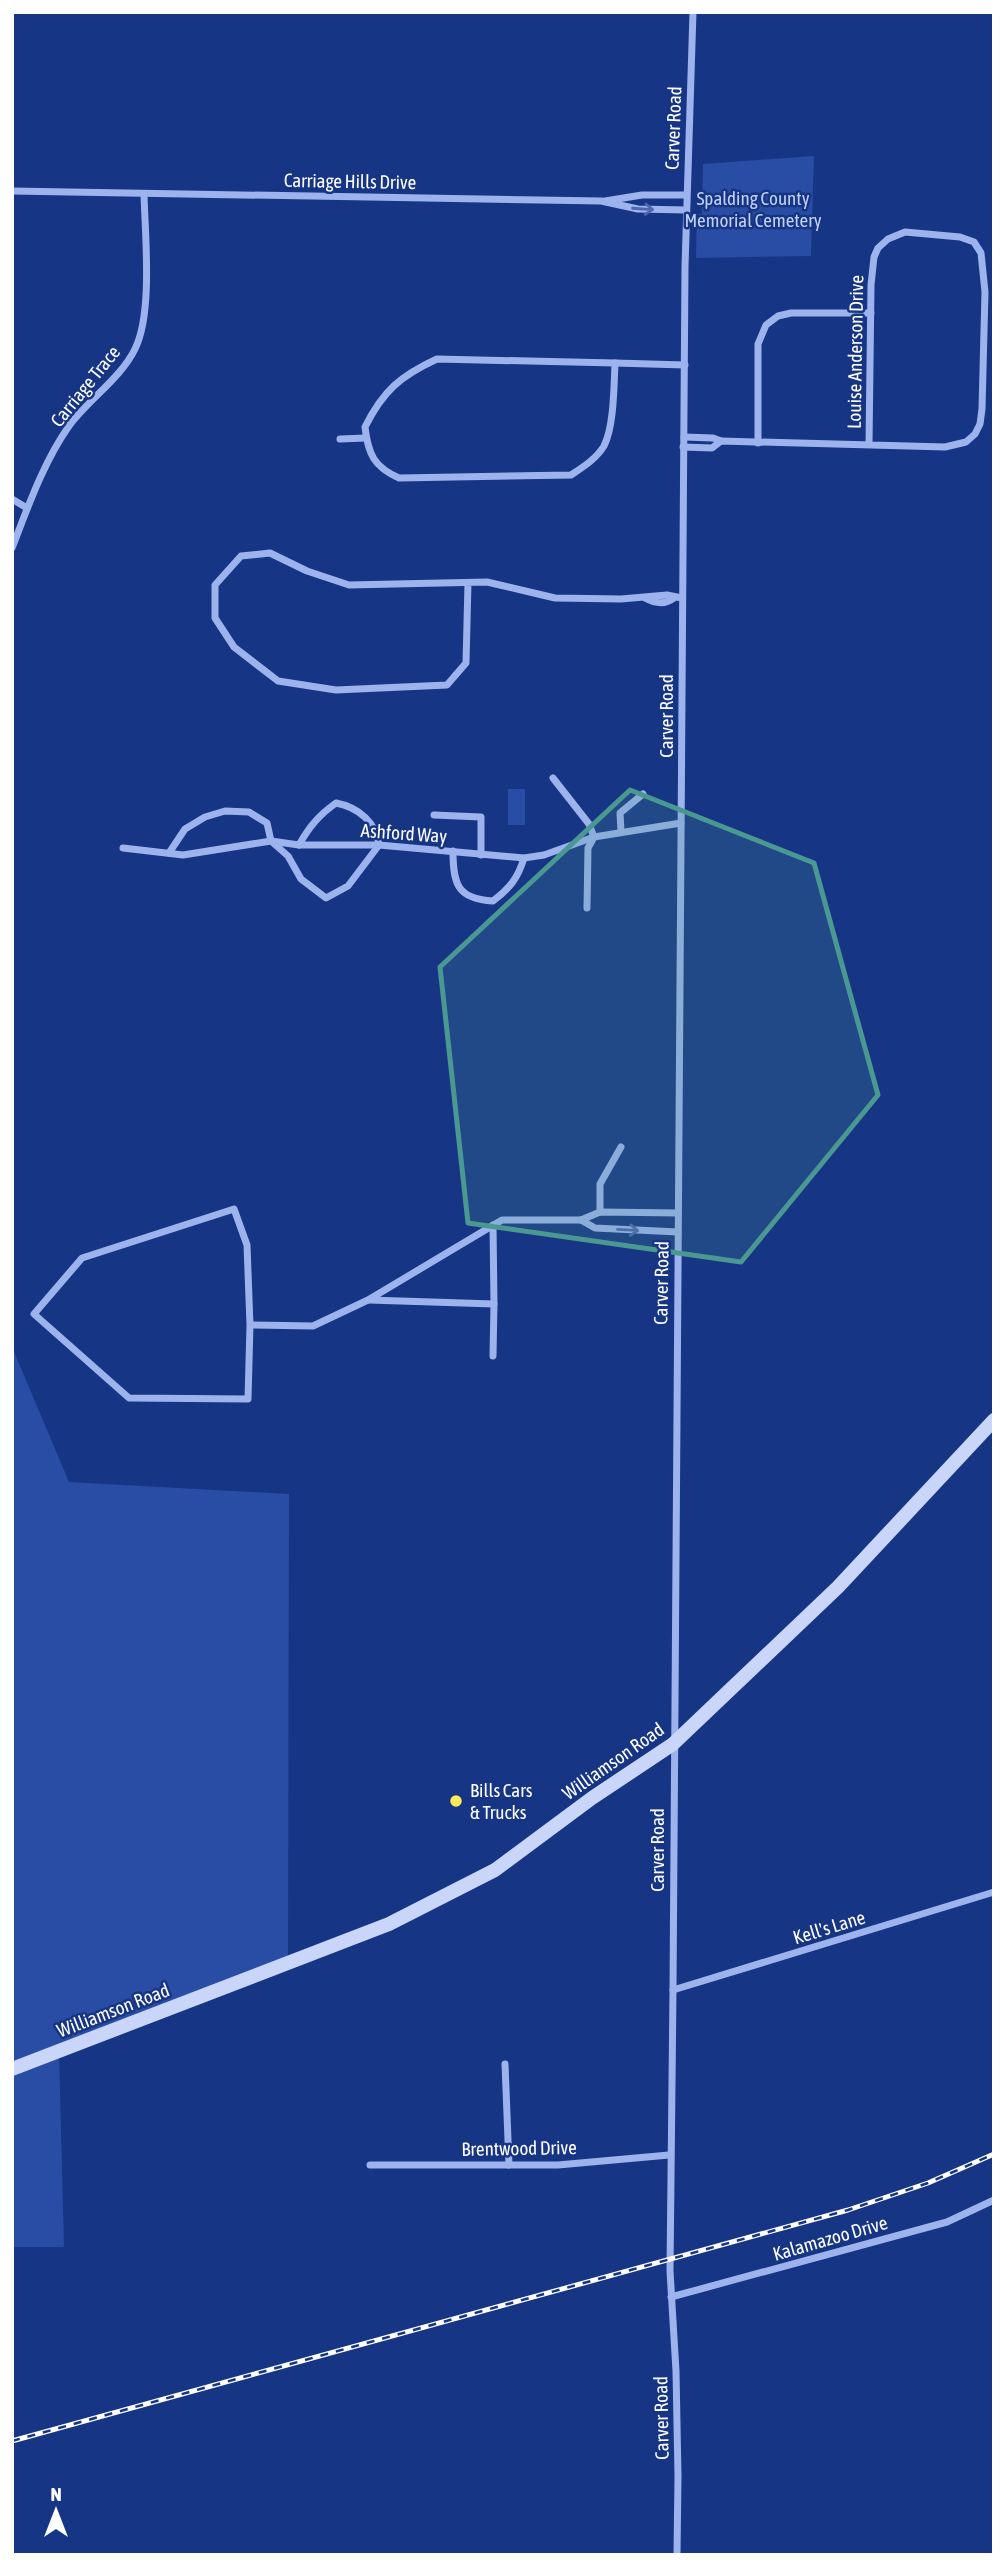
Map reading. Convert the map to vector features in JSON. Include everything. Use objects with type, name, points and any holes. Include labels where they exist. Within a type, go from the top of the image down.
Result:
[{"type":"main road","name":"Williamson Road","points":[[12,2069],[389,1924],[495,1870],[592,1798],[673,1744],[838,1587],[994,1419]]},
{"type":"street","name":"Carver Road","points":[[677,2555],[678,2476],[669,2155],[673,1990],[681,824],[678,598],[684,447],[686,195],[693,12]]},
{"type":"street","name":"Carriage Hills Drive","points":[[12,191],[601,201],[638,209],[686,210]]},
{"type":"street","name":"Carriage Trace","points":[[12,548],[50,458],[70,425],[135,350],[142,330],[145,296],[144,194]]},
{"type":"street","points":[[601,201],[642,195],[686,195]]},
{"type":"street","name":"Louise Anderson Drive","points":[[684,447],[712,449],[721,441],[758,443],[945,447],[966,442],[975,434],[980,424],[982,409],[985,292],[981,253],[974,242],[960,237],[905,232],[888,239],[878,248],[874,257],[871,313],[869,445]]},
{"type":"street","points":[[758,443],[758,344],[766,325],[778,316],[791,313],[871,313]]},
{"type":"street","points":[[615,363],[613,406],[604,445],[589,463],[571,475],[399,478],[375,464],[365,427],[376,405],[393,385],[437,359],[615,363],[685,365]]},
{"type":"street","points":[[684,437],[713,438],[721,441]]},
{"type":"street","points":[[340,439],[366,438]]},
{"type":"street","points":[[12,499],[27,508]]},
{"type":"street","points":[[468,583],[466,663],[447,685],[336,690],[278,681],[234,648],[215,618],[215,585],[241,556],[270,553],[307,571],[349,585],[487,582],[555,598],[645,598],[667,594],[678,598]]},
{"type":"street","points":[[553,778],[589,824],[594,837],[588,848],[587,908]]},
{"type":"street","points":[[621,831],[620,813],[643,793]]},
{"type":"street","points":[[169,853],[185,829],[205,817],[225,811],[249,812],[267,823],[271,841],[288,856],[301,879],[326,898],[348,886],[379,845],[378,831],[351,806],[336,803],[310,825],[299,845]]},
{"type":"street","points":[[434,815],[481,817],[481,855]]},
{"type":"street","name":"Ashford Way","points":[[123,848],[183,855],[271,841],[299,845],[379,845],[524,858],[544,855],[594,837],[621,831],[681,824]]},
{"type":"street","points":[[453,851],[453,872],[458,887],[474,900],[493,901],[507,890],[518,877],[524,858]]},
{"type":"street","points":[[600,1212],[600,1184],[621,1147]]},
{"type":"street","points":[[234,1209],[247,1245],[250,1325],[248,1399],[129,1398],[34,1314],[82,1258],[234,1209]]},
{"type":"street","points":[[250,1325],[313,1326],[368,1300],[502,1220],[580,1220],[600,1212],[678,1213]]},
{"type":"street","points":[[580,1220],[595,1228],[678,1232]]},
{"type":"street","points":[[494,1225],[494,1356]]},
{"type":"street","points":[[368,1300],[494,1304]]},
{"type":"street","name":"Kell's Lane","points":[[673,1990],[994,1892]]},
{"type":"street","points":[[505,2064],[509,2165]]},
{"type":"street","name":"Brentwood Drive","points":[[370,2165],[558,2165],[669,2155]]},
{"type":"street","name":"Kalamazoo Drive","points":[[671,2297],[947,2222],[994,2200]]},
{"type":"highlighted area","points":[[630,790],[814,863],[878,1095],[741,1262],[468,1223],[440,967]]},
{"type":"green space","name":"Spalding County Memorial Cemetery","points":[[814,156],[811,256],[696,258],[697,214],[702,214],[703,164]]},
{"type":"green space","points":[[508,789],[525,789],[525,825],[508,825]]},
{"type":"green space","points":[[12,1347],[69,1482],[289,1494],[288,1963],[59,2050],[64,2247],[12,2247]]},
{"type":"railway","points":[[12,2441],[848,2210],[928,2183],[994,2154]]},
{"type":"place","name":"Bills Cars & Trucks","points":[[456,1801]]}]
